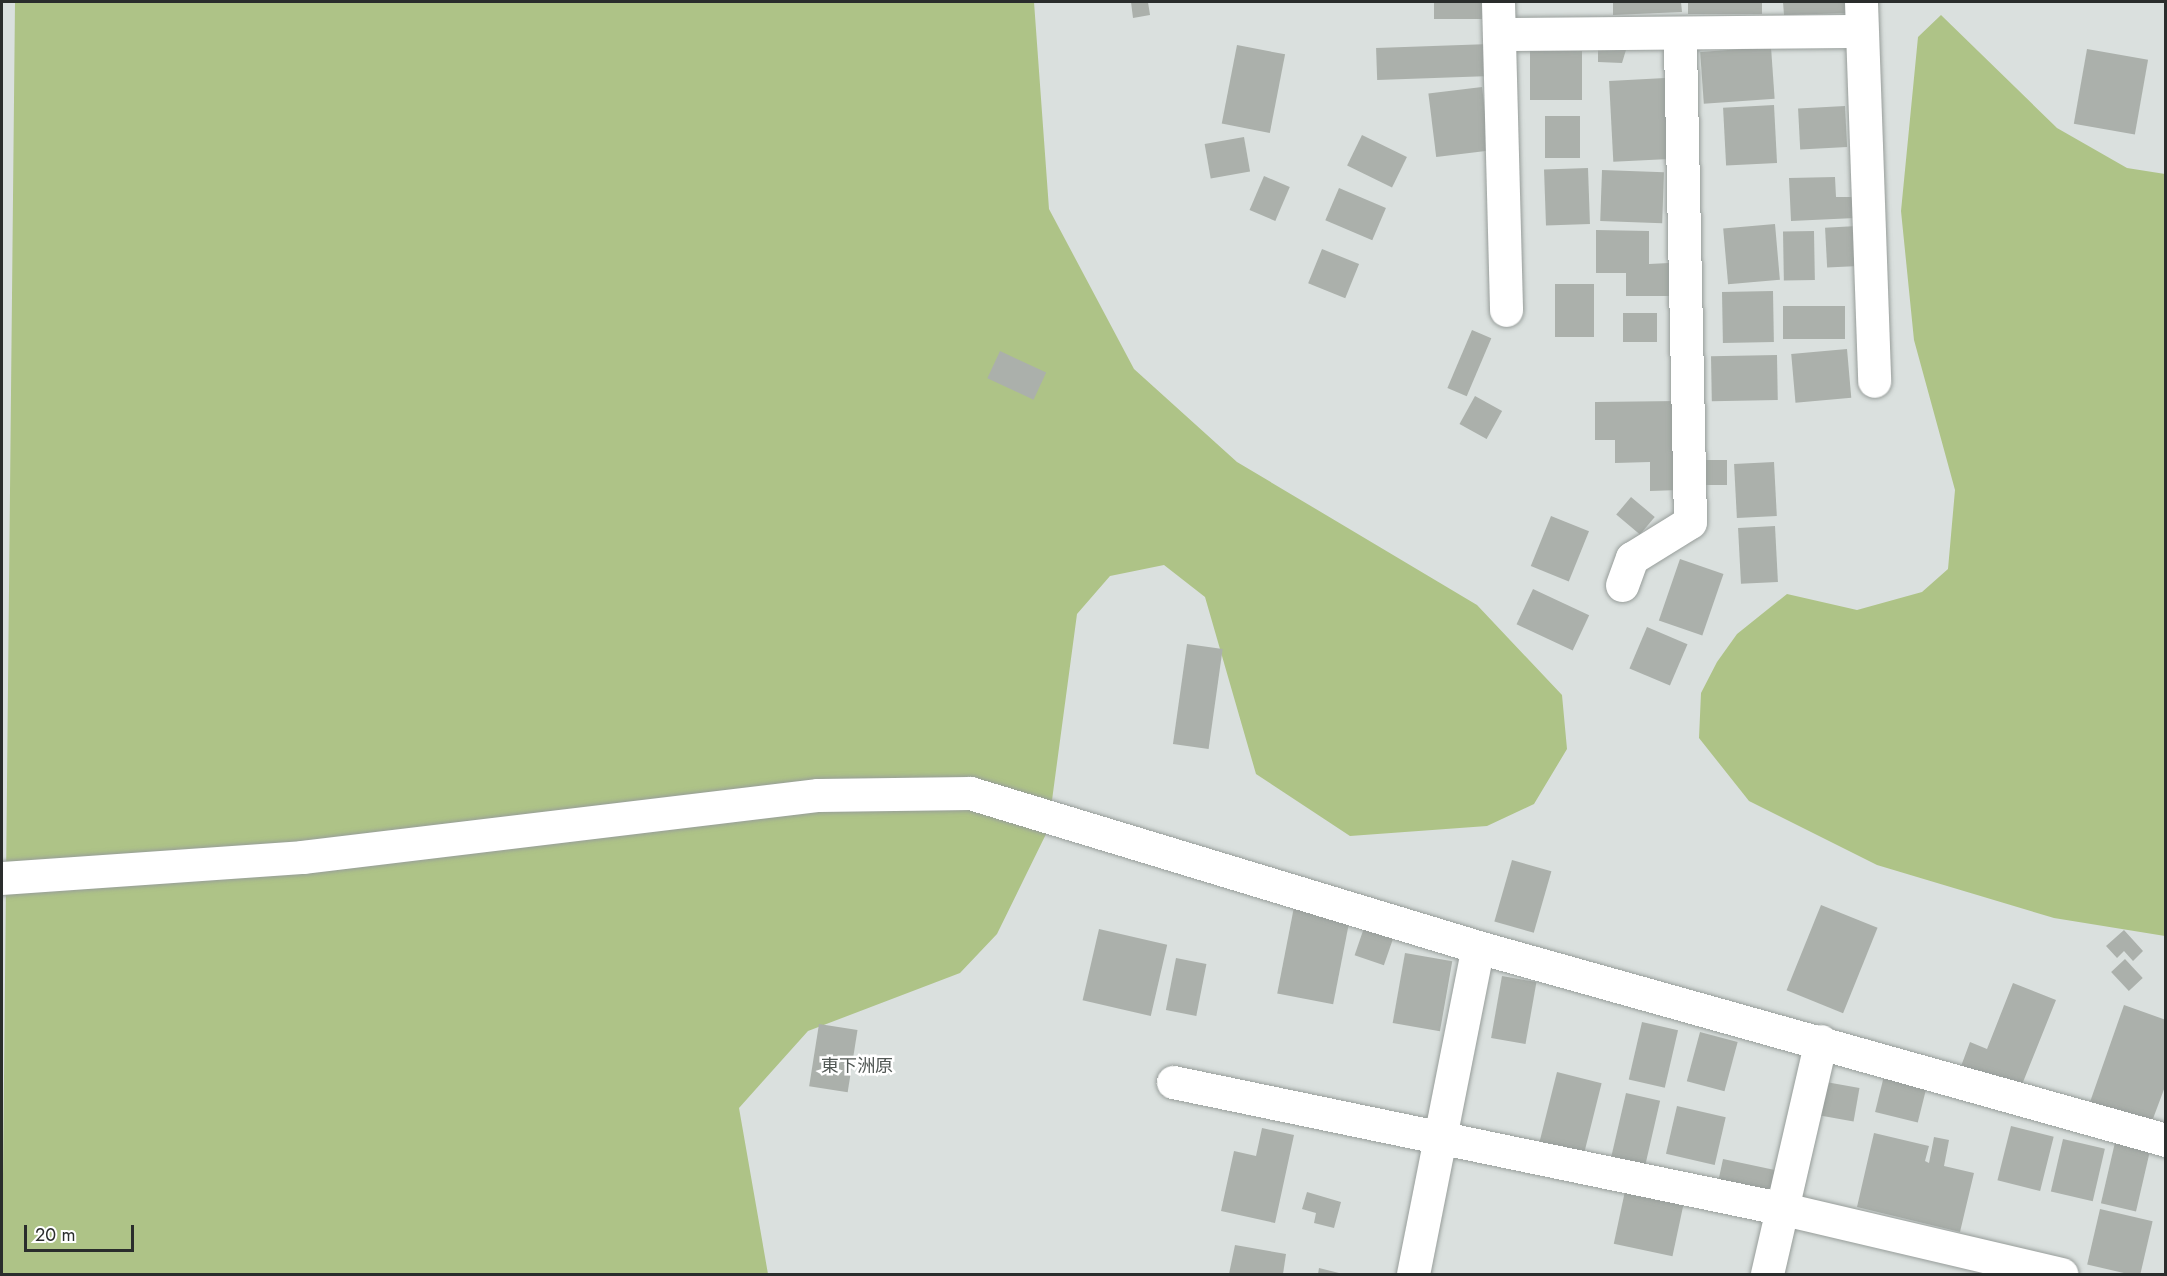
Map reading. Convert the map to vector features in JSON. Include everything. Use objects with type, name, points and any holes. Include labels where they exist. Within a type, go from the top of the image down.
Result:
[{"type":"street","points":[[1498,2],[1506,310]]},
{"type":"street","points":[[1499,34],[1680,33],[1861,16],[1874,381]]},
{"type":"street","points":[[1622,585],[1632,558],[1690,522],[1680,33]]},
{"type":"street","points":[[2,878],[302,857],[818,795],[970,793],[1478,947],[1821,1041],[2166,1140]]},
{"type":"street","points":[[1413,1275],[1478,947]]},
{"type":"street","points":[[1767,1275],[1821,1041]]},
{"type":"street","points":[[1173,1082],[1784,1209],[2061,1275]]},
{"type":"green space","points":[[15,2],[1034,2],[1049,209],[1134,369],[1237,462],[1477,605],[1562,695],[1567,749],[1534,804],[1487,826],[1350,836],[1256,774],[1205,597],[1164,565],[1110,576],[1077,614],[1048,830],[997,934],[960,973],[808,1031],[739,1108],[768,1274],[2,1274]]},
{"type":"green space","points":[[1941,15],[2057,128],[2127,168],[2165,174],[2165,936],[2054,918],[1877,865],[1749,801],[1699,738],[1701,693],[1717,662],[1737,634],[1787,594],[1857,610],[1922,592],[1948,569],[1955,490],[1914,340],[1901,211],[1918,37]]},
{"type":"building","points":[[1131,2],[1148,2],[1150,15],[1133,18]]},
{"type":"building","points":[[1434,2],[1482,2],[1482,19],[1434,19]]},
{"type":"building","points":[[1613,2],[1681,2],[1682,12],[1613,15]]},
{"type":"building","points":[[1688,2],[1762,2],[1762,14],[1688,14]]},
{"type":"building","points":[[1783,2],[1849,2],[1849,13],[1784,15]]},
{"type":"building","points":[[1490,44],[1491,76],[1377,80],[1376,48]]},
{"type":"building","points":[[1237,45],[1285,54],[1270,133],[1222,124]]},
{"type":"building","points":[[1771,47],[1775,99],[1704,104],[1700,52]]},
{"type":"building","points":[[1598,49],[1626,50],[1622,63],[1598,62]]},
{"type":"building","points":[[2087,49],[2148,60],[2135,135],[2074,124]]},
{"type":"building","points":[[1530,51],[1582,51],[1582,100],[1530,100]]},
{"type":"building","points":[[1665,78],[1669,159],[1613,162],[1609,81]]},
{"type":"building","points":[[1482,87],[1490,151],[1436,157],[1428,94]]},
{"type":"building","points":[[1774,105],[1777,163],[1726,166],[1723,108]]},
{"type":"building","points":[[1845,106],[1847,147],[1800,149],[1798,108]]},
{"type":"building","points":[[1545,116],[1580,116],[1580,158],[1545,158]]},
{"type":"building","points":[[1362,135],[1407,157],[1392,187],[1347,166]]},
{"type":"building","points":[[1244,137],[1250,171],[1211,178],[1205,144]]},
{"type":"building","points":[[1588,168],[1590,224],[1546,226],[1544,170]]},
{"type":"building","points":[[1602,170],[1664,172],[1662,223],[1600,221]]},
{"type":"building","points":[[1264,176],[1290,187],[1275,221],[1250,210]]},
{"type":"building","points":[[1835,177],[1836,197],[1853,197],[1855,218],[1791,221],[1789,178]]},
{"type":"building","points":[[1339,188],[1386,208],[1372,240],[1325,220]]},
{"type":"building","points":[[1775,224],[1780,280],[1728,284],[1723,229]]},
{"type":"building","points":[[1857,226],[1859,266],[1827,268],[1825,228]]},
{"type":"building","points":[[1596,230],[1649,231],[1649,264],[1669,263],[1669,296],[1626,296],[1626,273],[1596,273]]},
{"type":"building","points":[[1814,231],[1815,280],[1784,281],[1783,232]]},
{"type":"building","points":[[1322,249],[1359,264],[1345,298],[1308,283]]},
{"type":"building","points":[[1555,284],[1594,284],[1594,337],[1555,337]]},
{"type":"building","points":[[1773,291],[1774,342],[1723,343],[1722,292]]},
{"type":"building","points":[[1783,306],[1845,306],[1845,339],[1783,339]]},
{"type":"building","points":[[1623,313],[1657,313],[1657,342],[1623,342]]},
{"type":"building","points":[[1472,330],[1491,338],[1467,396],[1447,388]]},
{"type":"building","points":[[1847,349],[1851,398],[1795,403],[1791,354]]},
{"type":"building","points":[[1000,351],[1046,373],[1034,400],[987,378]]},
{"type":"building","points":[[1777,355],[1778,400],[1712,401],[1711,356]]},
{"type":"building","points":[[1475,396],[1502,411],[1487,439],[1459,424]]},
{"type":"building","points":[[1678,401],[1679,490],[1650,491],[1650,462],[1615,463],[1615,440],[1595,440],[1595,402]]},
{"type":"building","points":[[1703,460],[1727,460],[1727,485],[1703,485]]},
{"type":"building","points":[[1774,462],[1777,516],[1737,518],[1734,464]]},
{"type":"building","points":[[1631,497],[1655,517],[1640,535],[1616,515]]},
{"type":"building","points":[[1551,516],[1589,531],[1569,581],[1531,566]]},
{"type":"building","points":[[1775,526],[1778,582],[1741,584],[1738,528]]},
{"type":"building","points":[[1680,559],[1723,574],[1702,635],[1659,620]]},
{"type":"building","points":[[1533,589],[1589,615],[1573,651],[1517,624]]},
{"type":"building","points":[[1647,627],[1688,644],[1670,686],[1629,668]]},
{"type":"building","points":[[1187,644],[1223,649],[1209,749],[1173,744]]},
{"type":"building","points":[[1512,860],[1551,871],[1534,933],[1494,922]]},
{"type":"building","points":[[1821,905],[1878,928],[1843,1013],[1787,990]]},
{"type":"building","points":[[1294,907],[1350,918],[1333,1004],[1277,993]]},
{"type":"building","points":[[1365,925],[1394,935],[1384,965],[1355,955]]},
{"type":"building","points":[[1099,929],[1167,945],[1151,1016],[1083,1000]]},
{"type":"building","points":[[2124,930],[2143,951],[2133,961],[2124,951],[2117,958],[2106,946]]},
{"type":"building","points":[[1405,953],[1452,961],[1440,1031],[1393,1023]]},
{"type":"building","points":[[1176,958],[1206,964],[1196,1016],[1166,1010]]},
{"type":"building","points":[[2125,959],[2143,978],[2129,991],[2111,972]]},
{"type":"building","points":[[1502,976],[1536,982],[1526,1044],[1491,1038]]},
{"type":"building","points":[[2013,983],[2056,1000],[2019,1092],[1960,1069],[1970,1042],[1987,1049]]},
{"type":"building","points":[[2124,1005],[2166,1020],[2166,1084],[2151,1124],[2090,1102]]},
{"type":"building","points":[[1642,1022],[1678,1030],[1665,1088],[1629,1079]]},
{"type":"building","points":[[819,1024],[858,1030],[848,1092],[809,1086]]},
{"type":"building","points":[[1700,1032],[1738,1042],[1724,1091],[1687,1081]]},
{"type":"building","points":[[1557,1072],[1602,1083],[1584,1153],[1540,1142]]},
{"type":"building","points":[[1884,1076],[1927,1087],[1918,1123],[1875,1112]]},
{"type":"building","points":[[1826,1082],[1859,1088],[1854,1121],[1820,1115]]},
{"type":"building","points":[[1626,1093],[1660,1101],[1645,1164],[1611,1156]]},
{"type":"building","points":[[1677,1106],[1726,1117],[1715,1165],[1666,1154]]},
{"type":"building","points":[[2011,1126],[2054,1137],[2040,1191],[1997,1180]]},
{"type":"building","points":[[1262,1128],[1294,1135],[1275,1223],[1221,1211],[1234,1151],[1256,1156]]},
{"type":"building","points":[[1874,1133],[1929,1146],[1925,1161],[1929,1163],[1934,1137],[1949,1140],[1944,1166],[1974,1173],[1960,1232],[1857,1207]]},
{"type":"building","points":[[2116,1138],[2151,1146],[2136,1211],[2101,1203]]},
{"type":"building","points":[[2063,1139],[2105,1149],[2093,1201],[2051,1192]]},
{"type":"building","points":[[1723,1159],[1775,1170],[1770,1193],[1718,1182]]},
{"type":"building","points":[[1625,1191],[1684,1203],[1672,1256],[1614,1244]]},
{"type":"building","points":[[1307,1192],[1341,1202],[1334,1228],[1314,1223],[1316,1213],[1302,1209]]},
{"type":"building","points":[[2100,1209],[2153,1221],[2140,1274],[2128,1274],[2087,1265]]},
{"type":"building","points":[[1235,1245],[1286,1254],[1283,1274],[1229,1274]]},
{"type":"building","points":[[1319,1268],[1343,1274],[1318,1274]]},
{"type":"district","name":"東下洲原","points":[[857,1066]]}]
